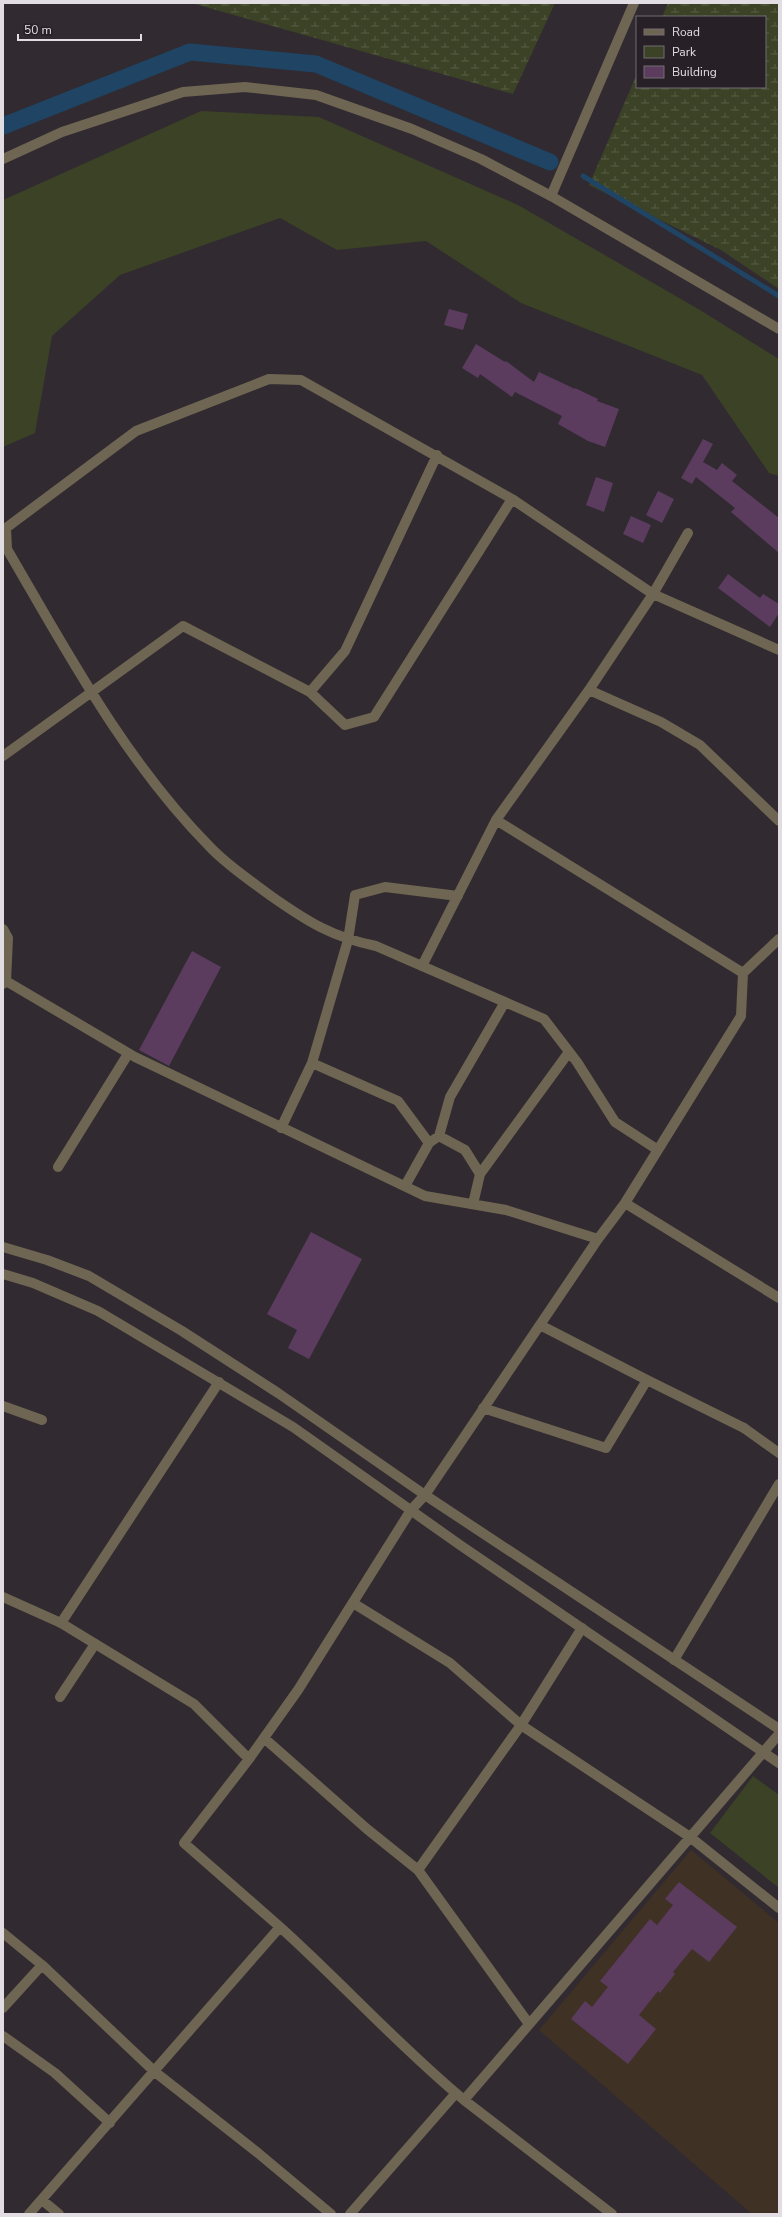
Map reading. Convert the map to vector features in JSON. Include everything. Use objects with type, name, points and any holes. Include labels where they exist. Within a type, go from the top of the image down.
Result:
[{"type":"street","points":[[551,196],[634,3]]},
{"type":"street","points":[[3,159],[62,132],[183,92],[245,87],[316,95],[412,128],[481,159],[551,196],[779,329]]},
{"type":"street","points":[[658,1150],[615,1122],[569,1052],[544,1019],[376,946],[348,940],[305,920],[246,878],[210,848],[162,793],[92,694],[7,549],[6,528],[136,430],[269,378],[301,380],[512,499],[653,594],[779,650]]},
{"type":"street","points":[[310,692],[346,651],[437,456]]},
{"type":"street","points":[[3,756],[92,694],[183,626],[310,692],[345,726],[374,717],[512,499]]},
{"type":"street","points":[[422,966],[496,820],[589,690],[653,594],[688,533]]},
{"type":"street","points":[[589,690],[661,722],[700,745],[779,821]]},
{"type":"street","points":[[496,820],[743,973]]},
{"type":"street","points":[[281,1128],[312,1062],[348,940],[355,895],[385,886],[458,896]]},
{"type":"street","points":[[3,929],[8,938],[4,982],[128,1054],[425,1196],[506,1210],[598,1239]]},
{"type":"street","points":[[612,2214],[464,2100],[408,2051],[327,1970],[280,1926],[184,1843],[249,1759],[298,1690],[411,1510],[425,1495],[598,1239],[625,1203],[741,1016],[743,973],[779,940]]},
{"type":"street","points":[[405,1186],[429,1143],[439,1136],[450,1097],[505,1002]]},
{"type":"street","points":[[473,1204],[480,1174],[569,1052]]},
{"type":"street","points":[[58,1167],[128,1054]]},
{"type":"street","points":[[312,1062],[398,1101],[429,1143]]},
{"type":"street","points":[[439,1136],[465,1150],[480,1174]]},
{"type":"street","points":[[625,1203],[779,1298]]},
{"type":"street","points":[[3,1247],[47,1260],[89,1276],[182,1331],[278,1393],[425,1495],[779,1729]]},
{"type":"street","points":[[3,1274],[33,1283],[98,1311],[293,1427],[779,1763]]},
{"type":"street","points":[[540,1325],[744,1428],[779,1453]]},
{"type":"street","points":[[483,1408],[606,1448],[647,1380]]},
{"type":"street","points":[[60,1623],[219,1382]]},
{"type":"street","points":[[3,1406],[42,1420]]},
{"type":"street","points":[[674,1660],[779,1484]]},
{"type":"street","points":[[3,1597],[60,1623],[194,1704],[249,1759]]},
{"type":"street","points":[[353,1603],[450,1664],[521,1725],[690,1837],[779,1908]]},
{"type":"street","points":[[418,1870],[521,1725],[582,1628]]},
{"type":"street","points":[[60,1697],[95,1644]]},
{"type":"street","points":[[464,2100],[779,1734]]},
{"type":"street","points":[[264,1738],[367,1829],[418,1870],[529,2024]]},
{"type":"street","points":[[29,2214],[155,2072],[280,1926]]},
{"type":"street","points":[[3,1933],[42,1965],[155,2072],[258,2153],[331,2214]]},
{"type":"street","points":[[3,2008],[42,1965]]},
{"type":"street","points":[[3,2036],[55,2072],[110,2123]]},
{"type":"street","points":[[350,2214],[456,2093]]},
{"type":"street","points":[[42,2200],[59,2214]]},
{"type":"shaded area","points":[[691,1850],[779,1923],[779,2214],[752,2214],[539,2030]]},
{"type":"green space","points":[[191,3],[555,3],[513,94]]},
{"type":"green space","points":[[668,3],[779,3],[779,289],[721,250],[589,185],[636,76],[636,88],[766,88],[766,16],[662,16]]},
{"type":"green space","points":[[201,111],[319,117],[518,205],[700,310],[779,359],[779,476],[769,473],[702,375],[521,303],[426,241],[337,250],[280,218],[120,275],[52,336],[35,433],[3,447],[3,200]]},
{"type":"green space","points":[[753,1776],[779,1795],[779,1888],[710,1833]]},
{"type":"building","points":[[449,309],[468,314],[463,330],[444,325]]},
{"type":"building","points":[[476,344],[505,362],[506,361],[534,382],[539,372],[598,399],[597,401],[619,409],[605,447],[588,441],[558,424],[562,416],[515,392],[512,397],[480,374],[478,378],[462,368]]},
{"type":"building","points":[[703,439],[713,444],[703,462],[717,470],[722,463],[737,475],[732,481],[779,518],[779,553],[731,512],[735,508],[696,477],[692,484],[681,478]]},
{"type":"building","points":[[596,477],[613,483],[604,512],[586,505]]},
{"type":"building","points":[[658,491],[674,499],[662,523],[646,515]]},
{"type":"building","points":[[631,516],[651,525],[643,543],[623,534]]},
{"type":"building","points":[[728,574],[760,598],[763,594],[779,604],[779,613],[770,627],[718,588]]},
{"type":"building","points":[[192,951],[221,967],[169,1066],[139,1050]]},
{"type":"building","points":[[311,1232],[362,1259],[309,1359],[288,1348],[297,1330],[267,1314]]},
{"type":"building","points":[[679,1882],[737,1927],[709,1962],[692,1949],[673,1972],[675,1974],[660,1993],[658,1991],[639,2015],[656,2029],[628,2064],[571,2019],[585,2001],[592,2007],[608,1987],[600,1981],[650,1919],[657,1925],[673,1905],[665,1899]]},
{"type":"waterway","points":[[3,126],[190,52],[316,64],[550,162]]},
{"type":"waterway","points":[[583,176],[779,296]]}]
